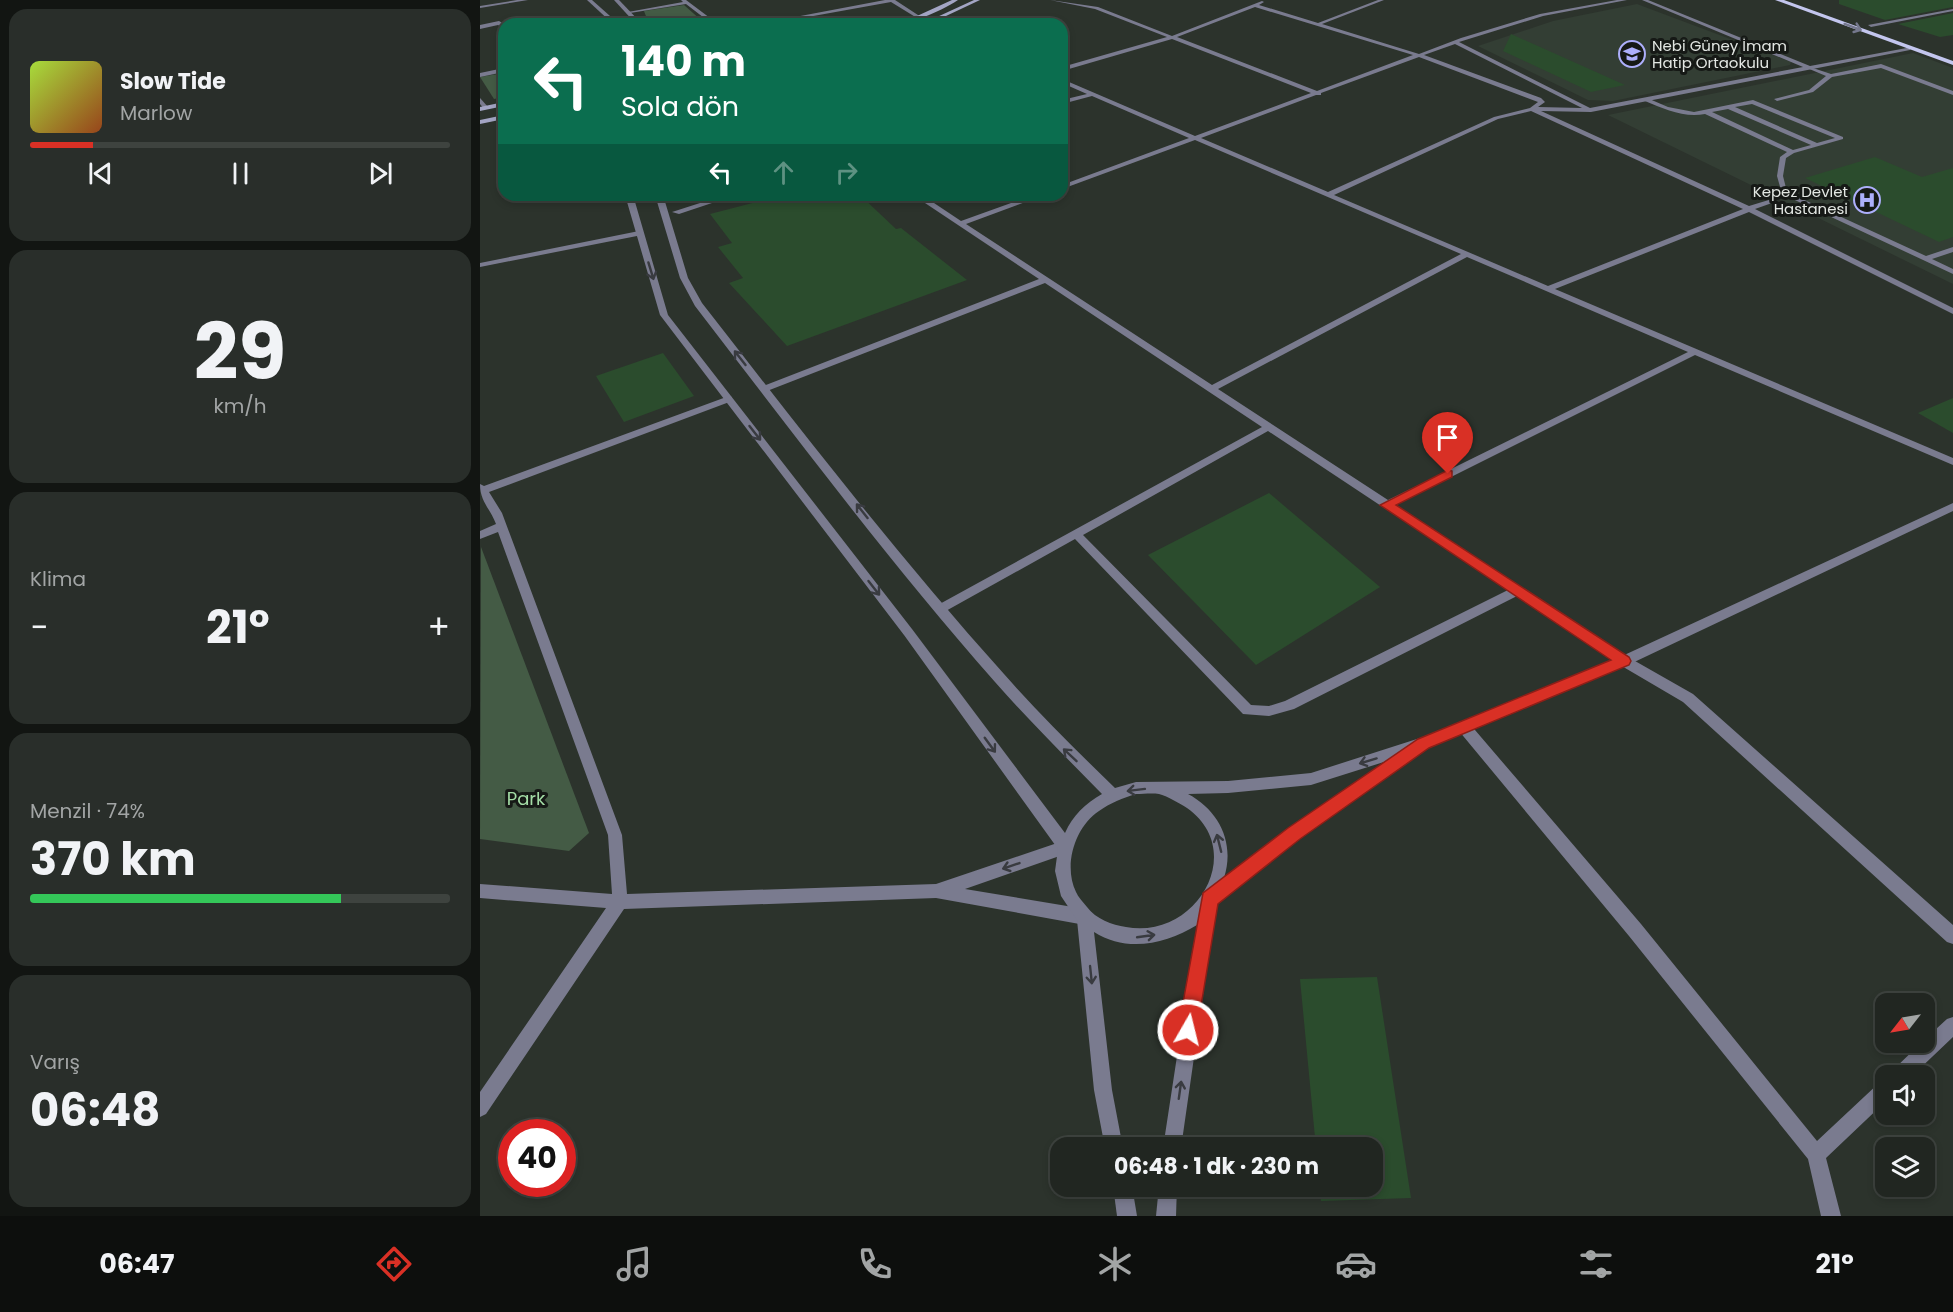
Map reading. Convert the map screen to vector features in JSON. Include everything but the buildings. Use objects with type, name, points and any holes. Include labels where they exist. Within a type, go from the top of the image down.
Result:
[{"type":"main road","points":[[916,18],[956,0]]},
{"type":"main road","points":[[939,18],[978,0]]},
{"type":"main road","points":[[1778,0],[1953,63]]},
{"type":"main road","points":[[1799,0],[1953,55]]},
{"type":"main road","points":[[483,108],[498,105]]},
{"type":"main road","points":[[480,122],[498,118]]},
{"type":"street","points":[[480,8],[526,0]]},
{"type":"street","points":[[589,0],[609,18]]},
{"type":"street","points":[[616,0],[634,18]]},
{"type":"street","points":[[794,18],[892,0],[920,17]]},
{"type":"street","points":[[1052,0],[1096,8],[1319,94]]},
{"type":"street","points":[[1068,67],[1173,37],[1266,0]]},
{"type":"street","points":[[1320,23],[1382,0]]},
{"type":"street","points":[[1068,185],[1455,42],[1542,15],[1625,0]]},
{"type":"street","points":[[1644,0],[1830,76]]},
{"type":"street","points":[[630,12],[685,1],[707,18]]},
{"type":"street","points":[[1096,8],[1103,4]]},
{"type":"street","points":[[1255,5],[1320,23],[1421,56],[1539,99],[1542,102],[1532,109]]},
{"type":"street","points":[[1871,25],[1953,10]]},
{"type":"street","points":[[480,27],[498,23]]},
{"type":"street","points":[[1455,42],[1591,110]]},
{"type":"street","points":[[1328,195],[1496,118],[1532,109],[1591,110],[1910,48]]},
{"type":"street","points":[[1777,99],[1811,91],[1830,76],[1881,66],[1953,93]]},
{"type":"street","points":[[480,75],[498,71]]},
{"type":"street","points":[[1934,86],[1953,82]]},
{"type":"street","points":[[1068,84],[1953,462]]},
{"type":"street","points":[[1068,100],[1092,94]]},
{"type":"street","points":[[480,100],[483,108]]},
{"type":"street","points":[[1647,100],[1680,112],[1706,112],[1753,102],[1841,138],[1792,152],[1783,157],[1780,176],[1784,193],[1953,272]]},
{"type":"street","points":[[1729,107],[1817,145]]},
{"type":"street","points":[[1532,109],[1749,209],[1953,311]]},
{"type":"street","points":[[1706,112],[1792,152]]},
{"type":"street","points":[[630,201],[664,315],[908,632],[1066,847]]},
{"type":"street","points":[[661,201],[684,278],[698,304],[940,609],[1051,736],[1113,795]]},
{"type":"street","points":[[675,212],[712,201]]},
{"type":"street","points":[[926,201],[1623,661],[1688,698],[1953,936]]},
{"type":"street","points":[[960,224],[1023,201]]},
{"type":"street","points":[[1547,289],[1769,201]]},
{"type":"street","points":[[480,265],[639,234]]},
{"type":"street","points":[[1926,259],[1953,249]]},
{"type":"street","points":[[1211,389],[1467,254]]},
{"type":"street","points":[[764,389],[1045,280]]},
{"type":"street","points":[[1386,505],[1695,352]]},
{"type":"street","points":[[480,1108],[620,902],[615,835],[497,513],[481,489],[729,399]]},
{"type":"street","points":[[940,609],[1269,428]]},
{"type":"street","points":[[1423,743],[1294,833],[1209,899],[1191,920],[1165,933],[1136,937],[1108,932],[1085,917],[1069,896],[1063,871],[1066,847],[1076,825],[1092,807],[1113,795],[1136,788],[1228,787],[1311,779],[1423,743],[1623,661],[1953,507]]},
{"type":"street","points":[[480,535],[502,526]]},
{"type":"street","points":[[1076,534],[1248,710],[1269,711],[1289,705],[1517,591]]},
{"type":"street","points":[[1464,727],[1635,930],[1816,1155],[1831,1216]]},
{"type":"street","points":[[1160,789],[1182,796],[1201,810],[1215,828],[1221,850],[1220,874],[1209,899],[1191,1007],[1173,1137]]},
{"type":"street","points":[[936,891],[1066,847]]},
{"type":"street","points":[[480,891],[620,902],[936,891],[1085,917]]},
{"type":"street","points":[[1085,917],[1103,1090],[1112,1137]]},
{"type":"street","points":[[1911,1065],[1953,1025]]},
{"type":"street","points":[[1816,1155],[1875,1099]]},
{"type":"street","points":[[1124,1197],[1127,1216]]},
{"type":"street","points":[[1166,1216],[1167,1197]]},
{"type":"shaded area","name":"Nebi Güney İmam Hatip Ortaokulu","points":[[1637,4],[1791,62],[1790,65],[1613,101],[1588,100],[1478,46],[1553,21]]},
{"type":"shaded area","name":"Kepez Devlet Hastanesi","points":[[1913,53],[1953,68],[1953,284],[1608,115]]},
{"type":"green space","points":[[684,5],[699,18],[647,18],[644,11]]},
{"type":"green space","points":[[498,74],[498,98],[494,99],[480,77]]},
{"type":"green space","name":"Park","points":[[481,547],[589,833],[569,851],[480,839]]},
{"type":"place","name":"Nebi Güney İmam Hatip Ortaokulu","points":[[1632,54]]},
{"type":"place","name":"Kepez Devlet Hastanesi","points":[[1867,200]]},
{"type":"route","points":[[1188,1030],[1209,899],[1294,833],[1423,743],[1623,661],[1386,505],[1448,474]]}]
